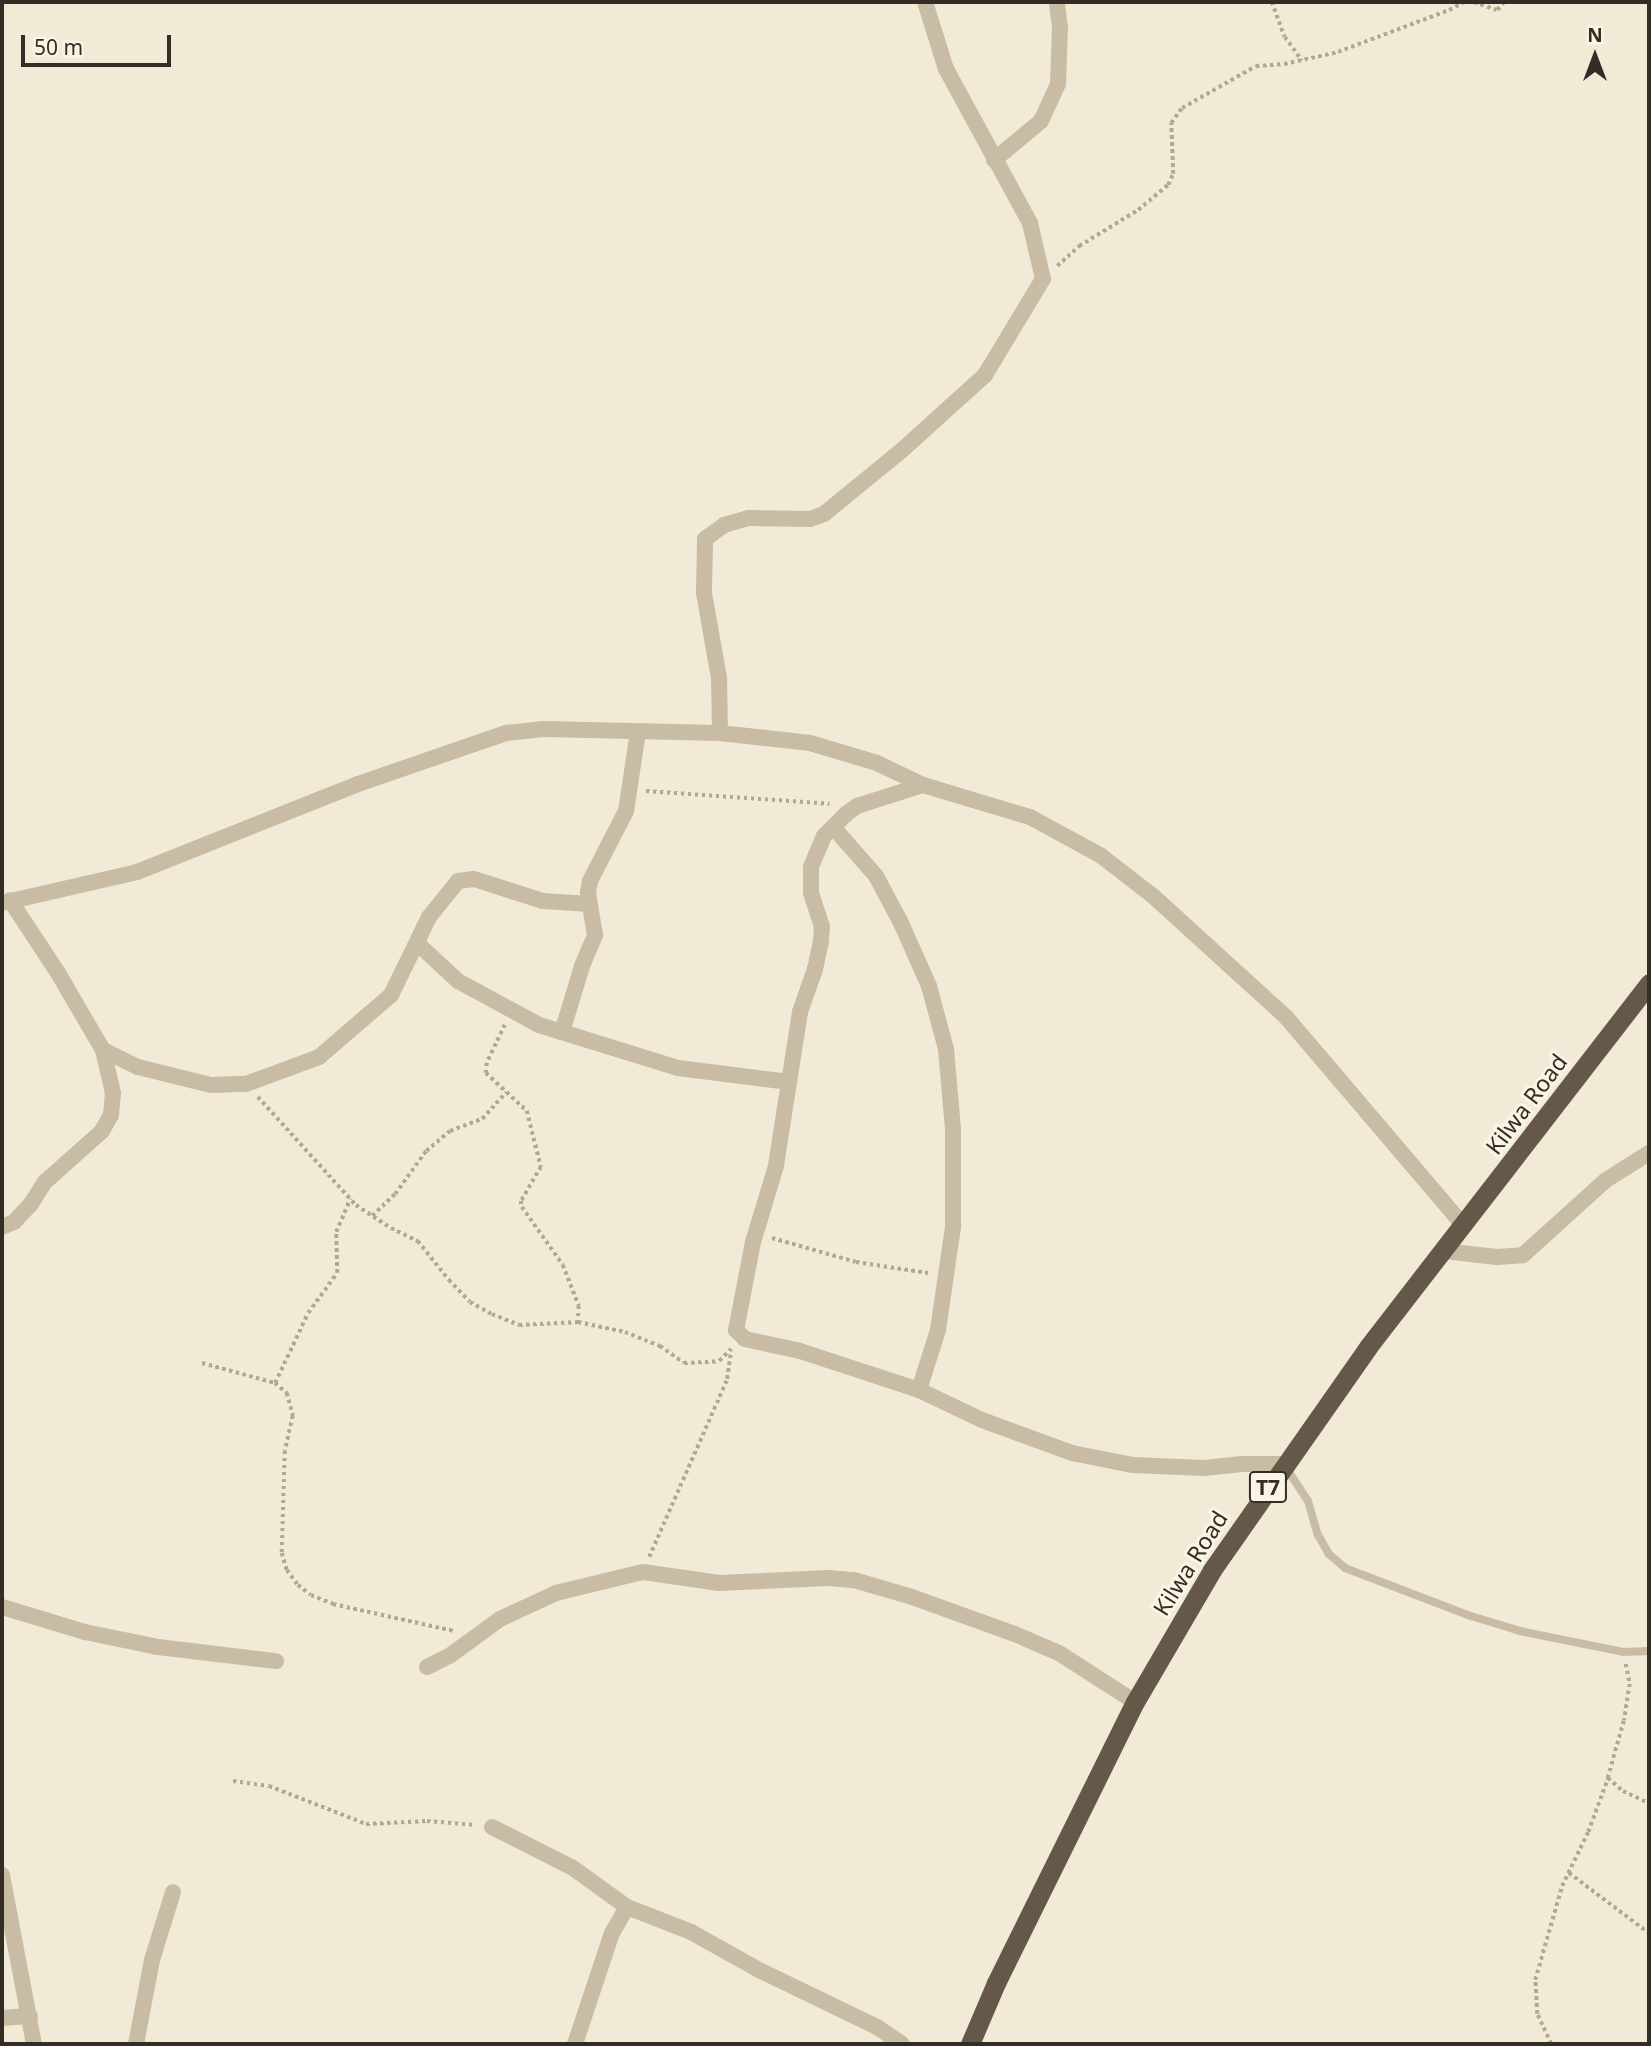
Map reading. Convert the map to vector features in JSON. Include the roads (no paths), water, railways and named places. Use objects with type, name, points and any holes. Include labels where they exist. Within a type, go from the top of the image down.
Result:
[{"type":"highway","name":"Kilwa Road","points":[[970,2044],[996,1983],[1135,1702],[1212,1570],[1368,1347],[1649,983]]},
{"type":"street","points":[[720,733],[719,678],[704,593],[705,539],[724,525],[748,518],[810,519],[824,514],[890,460],[985,375],[1043,279],[1030,223],[946,69],[925,2]]},
{"type":"street","points":[[994,160],[1041,121],[1058,84],[1060,27],[1057,2]]},
{"type":"street","points":[[2,1227],[14,1222],[31,1204],[45,1182],[85,1150],[111,1115],[113,1093],[103,1051],[58,973],[6,902],[137,872],[358,784],[506,733],[544,729],[720,733],[810,743],[834,748],[923,785],[1030,817],[1100,855],[1153,896],[1286,1017],[1464,1226]]},
{"type":"street","points":[[562,1032],[595,935],[590,904],[590,881],[621,822],[630,789],[638,732]]},
{"type":"street","points":[[923,785],[857,806],[824,836],[811,867],[811,893],[822,926],[821,941],[815,969],[800,1012],[776,1166],[756,1233],[736,1330],[745,1339],[800,1351],[919,1390],[1005,1430],[1072,1453],[1132,1465],[1204,1468],[1284,1464]]},
{"type":"street","points":[[833,827],[876,876],[901,923],[929,986],[946,1049],[953,1129],[953,1227],[938,1330],[919,1390]]},
{"type":"street","points":[[103,1051],[138,1067],[211,1085],[246,1084],[319,1057],[391,995],[429,917],[458,881],[464,879],[543,901],[590,904]]},
{"type":"street","points":[[417,943],[458,981],[512,1011],[562,1032],[678,1068],[789,1082]]},
{"type":"street","points":[[1444,1251],[1497,1257],[1523,1255],[1606,1180],[1649,1153]]},
{"type":"street","points":[[427,1667],[500,1619],[556,1593],[643,1572],[719,1583],[829,1578],[854,1580],[962,1614],[1059,1653],[1135,1702]]},
{"type":"street","points":[[2,1607],[85,1632],[158,1647],[275,1661]]},
{"type":"street","points":[[492,1827],[572,1868],[627,1907],[691,1932],[759,1970],[877,2027],[902,2044]]},
{"type":"street","points":[[2,1875],[34,2044]]},
{"type":"street","points":[[136,2044],[152,1960],[173,1892]]},
{"type":"street","points":[[575,2044],[612,1933],[627,1907]]},
{"type":"street","points":[[2,2018],[30,2015]]},
{"type":"lane","points":[[1284,1464],[1308,1501],[1318,1535],[1329,1554],[1345,1568],[1471,1616],[1520,1631],[1623,1652],[1649,1651]]}]
